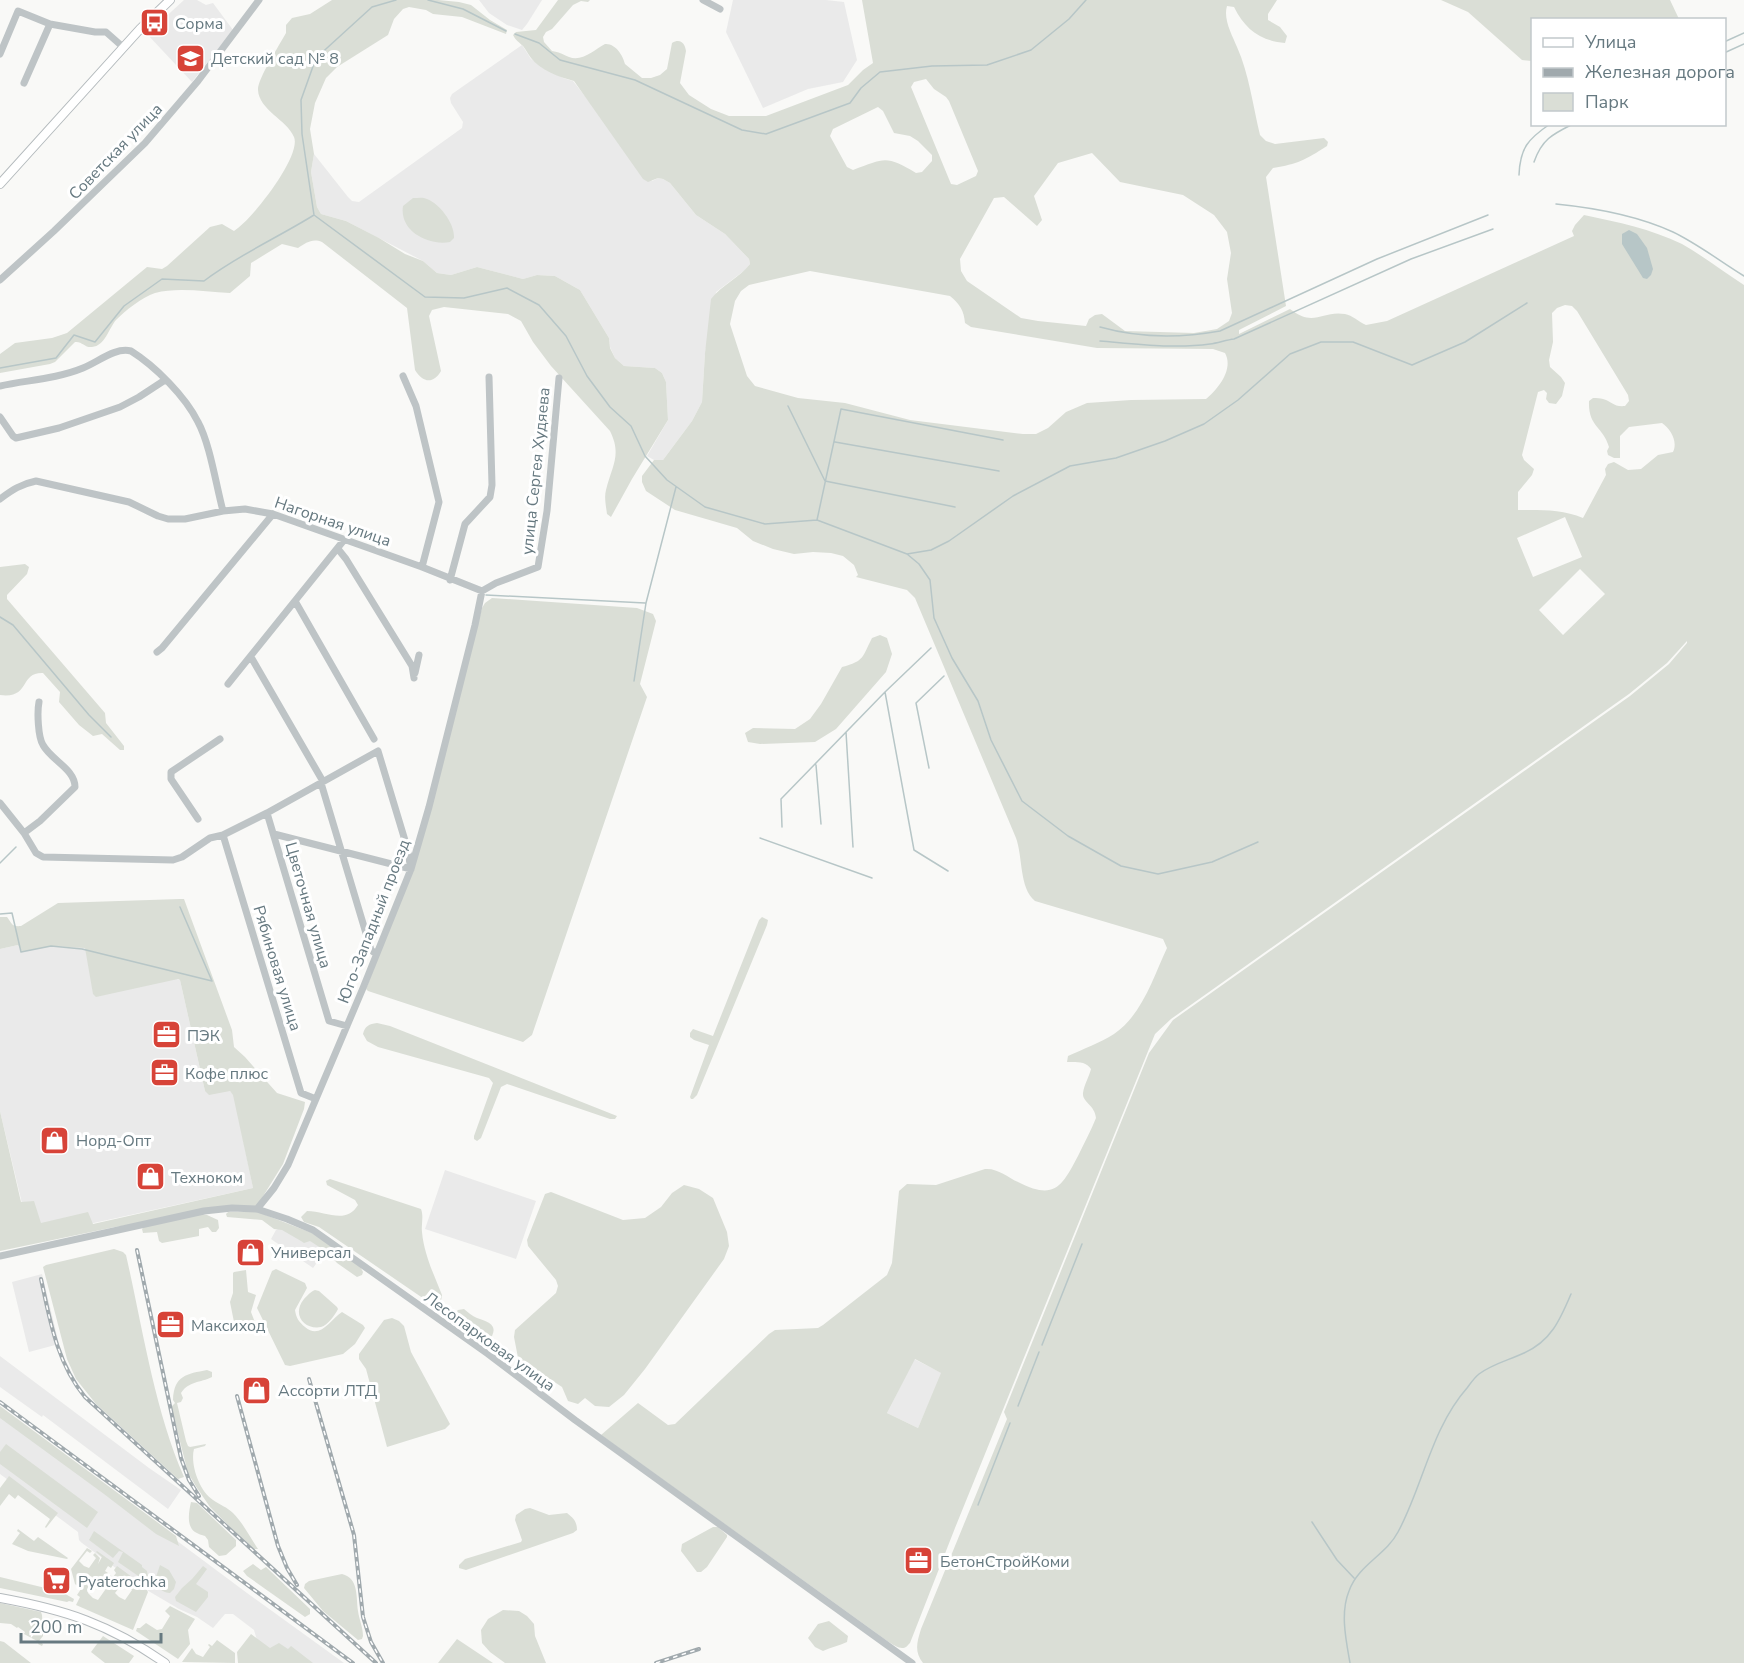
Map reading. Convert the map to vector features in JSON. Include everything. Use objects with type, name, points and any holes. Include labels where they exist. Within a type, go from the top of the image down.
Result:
[{"type":"main road","points":[[0,184],[123,47],[169,0]]},
{"type":"main road","points":[[0,1598],[40,1605],[79,1617],[117,1633],[165,1663]]},
{"type":"street","name":"Советская улица","points":[[0,280],[145,143],[198,81],[259,0]]},
{"type":"street","points":[[703,0],[720,9]]},
{"type":"street","points":[[0,54],[18,11],[50,24],[106,33],[123,47]]},
{"type":"street","points":[[24,83],[50,24]]},
{"type":"street","points":[[0,386],[65,375],[118,351],[125,350],[140,357],[181,397],[198,422],[206,444],[222,511]]},
{"type":"street","points":[[403,376],[416,406],[439,502],[422,567]]},
{"type":"street","points":[[450,580],[465,524],[490,497],[492,485],[489,377]]},
{"type":"street","name":"улица Сергея Худяева","points":[[482,591],[496,583],[538,567],[547,511],[559,378]]},
{"type":"street","points":[[0,417],[13,436],[22,437],[59,428],[120,407],[139,398],[165,380]]},
{"type":"street","name":"Нагорная улица","points":[[0,499],[25,483],[36,481],[129,502],[168,519],[185,519],[222,511],[245,509],[273,514],[482,591]]},
{"type":"street","points":[[157,652],[273,514]]},
{"type":"street","points":[[228,684],[344,540]]},
{"type":"street","points":[[338,549],[412,666],[414,678],[419,655]]},
{"type":"street","name":"Юго-Западный проезд","points":[[257,1209],[274,1188],[288,1165],[411,869],[429,807],[482,591]]},
{"type":"street","points":[[295,601],[374,740]]},
{"type":"street","points":[[251,657],[321,781],[371,950],[376,954]]},
{"type":"street","points":[[24,832],[40,822],[75,788],[75,781],[42,745],[37,711],[39,702]]},
{"type":"street","points":[[198,819],[171,779],[171,772],[220,739]]},
{"type":"street","points":[[0,803],[24,832],[36,853],[44,857],[173,860],[182,857],[210,838],[223,835],[267,813],[378,751],[407,847],[411,869],[273,834]]},
{"type":"street","name":"Цветочная улица","points":[[267,813],[328,1021],[347,1026]]},
{"type":"street","name":"Рябиновая улица","points":[[223,835],[301,1093],[316,1099]]},
{"type":"street","name":"Лесопарковая улица","points":[[0,1256],[204,1211],[232,1208],[257,1209],[313,1230],[488,1354],[575,1420],[912,1663]]},
{"type":"shaded area","name":"Детский сад № 8","points":[[184,0],[197,0],[206,5],[213,3],[233,30],[192,82],[147,34]]},
{"type":"shaded area","points":[[479,0],[542,0],[522,30],[507,25],[489,13]]},
{"type":"shaded area","points":[[733,0],[844,2],[857,60],[843,82],[808,89],[763,108],[726,32]]},
{"type":"shaded area","points":[[522,45],[531,59],[563,78],[573,81],[652,181],[658,178],[670,183],[696,215],[725,234],[749,259],[750,264],[745,270],[716,292],[705,353],[702,402],[692,421],[663,460],[654,460],[647,456],[668,420],[666,382],[662,373],[655,368],[624,366],[615,358],[609,338],[580,290],[555,276],[537,275],[523,279],[477,267],[451,275],[437,273],[423,261],[346,221],[321,214],[317,207],[311,172],[314,154],[348,197],[352,201],[359,202],[462,128],[463,122],[451,103],[452,94]]},
{"type":"shaded area","points":[[1629,230],[1637,234],[1647,248],[1653,269],[1647,279],[1643,278],[1622,244],[1622,234]]},
{"type":"shaded area","points":[[18,945],[22,952],[53,946],[83,947],[180,980],[205,1091],[230,1091],[234,1095],[253,1188],[30,1237],[0,1111],[0,949]]},
{"type":"shaded area","points":[[445,1170],[536,1201],[516,1259],[425,1229]]},
{"type":"shaded area","points":[[280,1228],[308,1238],[327,1249],[313,1268],[271,1239],[276,1230]]},
{"type":"shaded area","points":[[42,1274],[59,1344],[29,1352],[12,1282]]},
{"type":"shaded area","points":[[0,1356],[181,1490],[168,1509],[43,1415],[42,1417],[0,1387]]},
{"type":"shaded area","points":[[914,1359],[942,1373],[918,1428],[887,1413]]},
{"type":"shaded area","points":[[0,1409],[344,1663],[305,1663],[280,1655],[257,1640],[254,1630],[233,1614],[225,1614],[213,1628],[140,1586],[82,1543],[78,1532],[0,1474]]},
{"type":"green space","points":[[332,0],[459,2],[471,5],[507,30],[506,34],[462,17],[433,14],[426,10],[409,7],[403,9],[394,19],[388,35],[337,67],[326,78],[315,103],[310,129],[314,154],[311,172],[317,207],[321,214],[346,221],[405,254],[423,261],[437,273],[451,275],[477,267],[523,279],[537,275],[555,276],[580,290],[609,338],[610,348],[615,358],[624,366],[655,368],[662,373],[666,382],[668,420],[611,517],[607,514],[605,499],[616,454],[614,439],[610,431],[551,366],[521,321],[508,314],[444,307],[432,310],[429,316],[441,371],[431,380],[424,379],[415,370],[407,308],[318,241],[309,242],[298,248],[282,244],[251,263],[250,276],[230,293],[173,290],[150,295],[120,316],[96,346],[90,347],[75,342],[55,362],[0,373],[0,354],[15,343],[52,338],[67,333],[147,267],[162,269],[210,227],[222,224],[234,231],[252,215],[283,172],[294,146],[294,137],[286,125],[268,109],[260,97],[258,90],[261,78],[286,33],[286,25],[292,18],[310,14]]},
{"type":"green space","points":[[558,0],[590,0],[573,5],[552,29],[546,32],[543,37],[544,42],[552,51],[579,58],[609,44],[618,50],[625,64],[642,78],[651,78],[667,69],[672,43],[680,41],[686,51],[680,83],[689,95],[711,109],[729,116],[766,116],[848,85],[873,63],[862,0],[1277,0],[1268,14],[1268,20],[1280,27],[1287,36],[1285,43],[1268,40],[1248,28],[1234,7],[1227,6],[1226,11],[1229,27],[1248,79],[1260,135],[1266,141],[1275,144],[1324,138],[1328,142],[1327,146],[1307,158],[1273,168],[1266,177],[1286,306],[1239,330],[1239,334],[1290,309],[1298,315],[1312,318],[1337,313],[1345,314],[1366,325],[1387,321],[1574,236],[1572,231],[1584,215],[1658,234],[1682,244],[1744,285],[1744,1663],[923,1663],[918,1655],[917,1647],[921,1629],[1007,1419],[1004,1412],[1149,1053],[1173,1020],[1630,696],[1669,664],[1687,641],[1667,663],[1629,694],[1171,1019],[1155,1034],[910,1643],[906,1647],[899,1647],[887,1640],[601,1435],[638,1403],[668,1425],[675,1424],[769,1334],[775,1330],[818,1328],[887,1275],[892,1263],[899,1191],[907,1184],[936,1185],[985,1169],[998,1171],[1031,1188],[1041,1190],[1049,1190],[1062,1182],[1078,1156],[1096,1118],[1083,1096],[1091,1069],[1084,1063],[1067,1062],[1068,1056],[1103,1040],[1124,1026],[1146,995],[1167,948],[1163,939],[1035,901],[1030,895],[1024,880],[1016,838],[915,598],[907,590],[856,577],[858,575],[854,565],[843,556],[813,552],[794,554],[773,549],[753,541],[737,528],[675,510],[646,491],[642,476],[654,460],[663,460],[692,421],[702,402],[711,299],[746,269],[750,264],[749,259],[725,234],[696,215],[670,183],[658,178],[648,182],[643,179],[574,81],[539,66],[513,35],[516,32],[536,30]],"holes":[[[926,79],[949,101],[978,171],[976,176],[957,185],[951,184],[911,87],[914,82]],[[878,107],[883,111],[894,133],[910,136],[918,141],[932,155],[932,161],[922,172],[916,173],[898,163],[885,160],[853,170],[847,167],[830,136],[833,129]],[[1092,153],[1120,182],[1183,195],[1214,215],[1227,232],[1231,253],[1227,279],[1232,313],[1229,321],[1217,329],[1194,333],[1125,331],[1102,314],[1089,319],[1086,326],[1021,318],[967,281],[961,271],[960,259],[994,198],[1004,197],[1037,226],[1042,220],[1034,196],[1058,163]],[[810,271],[950,296],[961,308],[965,323],[971,327],[1097,348],[1213,349],[1225,353],[1228,366],[1220,384],[1206,399],[1087,403],[1066,412],[1048,428],[1036,434],[910,420],[845,403],[798,398],[755,386],[747,376],[730,324],[735,301],[741,291],[749,285]],[[1565,305],[1572,306],[1577,311],[1628,395],[1629,401],[1625,406],[1615,405],[1600,398],[1593,398],[1589,401],[1593,421],[1609,447],[1608,455],[1620,458],[1620,436],[1629,427],[1662,423],[1671,432],[1674,440],[1673,452],[1658,455],[1641,469],[1628,470],[1614,462],[1608,464],[1605,469],[1606,475],[1583,518],[1543,510],[1518,510],[1518,492],[1534,469],[1522,455],[1538,392],[1544,390],[1549,403],[1556,404],[1562,396],[1565,383],[1550,367],[1549,360],[1553,342],[1552,313]],[[1565,517],[1582,557],[1533,577],[1517,538]],[[1580,569],[1605,594],[1563,635],[1539,610]],[[915,1359],[941,1373],[918,1428],[887,1413]]]},
{"type":"green space","points":[[1441,0],[1670,0],[1679,18],[1531,18],[1531,61],[1522,60],[1468,12]]},
{"type":"green space","points":[[413,198],[427,199],[442,210],[454,233],[454,238],[450,242],[433,242],[424,239],[410,229],[403,215],[403,206]]},
{"type":"green space","points":[[25,564],[29,567],[27,574],[7,595],[7,599],[105,713],[106,723],[124,746],[124,750],[120,750],[102,734],[93,736],[79,725],[59,702],[60,692],[43,673],[31,677],[16,693],[0,695],[0,567]]},
{"type":"green space","points":[[492,598],[637,608],[653,614],[656,621],[640,684],[647,697],[532,1035],[523,1042],[366,989],[412,869],[482,608]]},
{"type":"green space","points":[[880,635],[887,638],[892,654],[886,672],[836,729],[815,742],[760,744],[748,742],[745,733],[753,728],[795,729],[810,719],[842,667],[859,660],[872,638]]},
{"type":"green space","points":[[184,899],[232,1030],[234,1047],[277,1093],[305,1102],[283,1164],[257,1206],[115,1227],[0,1251],[0,1111],[21,1202],[34,1201],[41,1223],[88,1212],[93,1224],[253,1188],[233,1095],[230,1091],[209,1095],[205,1091],[180,980],[96,997],[93,994],[85,948],[53,946],[22,952],[18,945],[0,949],[0,917],[7,917],[13,925],[21,926],[58,903]]},
{"type":"green space","points":[[762,917],[768,920],[767,925],[697,1095],[691,1099],[709,1045],[694,1040],[690,1037],[690,1033],[693,1029],[713,1036]]},
{"type":"green space","points":[[377,1023],[390,1026],[617,1116],[615,1119],[610,1119],[507,1084],[501,1087],[481,1138],[477,1141],[474,1136],[493,1083],[489,1078],[378,1047],[367,1041],[363,1034],[368,1026]]},
{"type":"green space","points":[[330,1179],[421,1209],[425,1248],[442,1295],[441,1301],[437,1304],[430,1303],[319,1227],[304,1222],[301,1217],[307,1211],[342,1216],[353,1211],[358,1205],[355,1200],[327,1185],[326,1181]]},
{"type":"green space","points":[[684,1185],[699,1189],[713,1198],[727,1232],[729,1246],[724,1259],[624,1395],[609,1407],[595,1406],[585,1398],[578,1404],[568,1401],[562,1387],[538,1371],[528,1373],[520,1368],[514,1337],[515,1330],[556,1293],[558,1286],[556,1280],[528,1246],[527,1240],[545,1194],[551,1192],[623,1220],[645,1218],[661,1207],[672,1193]]},
{"type":"green space","points":[[228,1212],[258,1212],[312,1233],[360,1266],[362,1275],[357,1277],[310,1241],[304,1243],[282,1230],[274,1229],[262,1220],[227,1217]]},
{"type":"green space","points":[[202,1214],[218,1220],[219,1228],[216,1232],[212,1232],[208,1227],[199,1229],[199,1236],[162,1243],[159,1241],[157,1232],[143,1233],[144,1227]]},
{"type":"green space","points":[[114,1249],[126,1255],[157,1396],[184,1477],[178,1479],[96,1404],[76,1379],[67,1359],[43,1267]]},
{"type":"green space","points":[[276,1269],[305,1283],[307,1288],[295,1310],[299,1322],[310,1330],[320,1330],[342,1312],[365,1328],[355,1344],[343,1354],[290,1366],[285,1365],[257,1308],[272,1271]]},
{"type":"green space","points":[[246,1270],[248,1292],[256,1295],[251,1312],[256,1325],[236,1332],[230,1302],[233,1293],[233,1273]]},
{"type":"green space","points":[[315,1290],[338,1309],[329,1322],[321,1327],[305,1324],[299,1316],[300,1305]]},
{"type":"green space","points":[[464,1309],[493,1326],[493,1333],[488,1343],[481,1344],[454,1321],[453,1315],[458,1310]]},
{"type":"green space","points":[[392,1318],[404,1326],[411,1352],[450,1424],[445,1429],[387,1447],[366,1369],[359,1359],[359,1354],[384,1320]]},
{"type":"green space","points":[[207,1370],[212,1372],[212,1377],[188,1386],[181,1393],[183,1398],[181,1402],[177,1403],[186,1441],[190,1447],[206,1444],[194,1449],[193,1455],[200,1484],[208,1496],[237,1517],[258,1549],[252,1549],[210,1507],[188,1473],[172,1410],[175,1403],[174,1392],[176,1385],[183,1377]]},
{"type":"green space","points":[[0,1406],[176,1536],[179,1546],[156,1534],[0,1418]]},
{"type":"green space","points":[[6,1444],[98,1512],[87,1528],[0,1464],[0,1452]]},
{"type":"green space","points":[[9,1476],[58,1513],[46,1528],[50,1519],[18,1495],[15,1499],[9,1494],[0,1506],[0,1488]]},
{"type":"green space","points":[[191,1502],[197,1503],[236,1540],[236,1546],[226,1555],[219,1556],[209,1547],[205,1536],[196,1533],[190,1526]]},
{"type":"green space","points":[[530,1508],[549,1515],[567,1513],[573,1518],[577,1530],[466,1570],[459,1568],[465,1559],[521,1542],[515,1520],[516,1515]]},
{"type":"green space","points":[[713,1527],[718,1527],[727,1537],[707,1567],[697,1572],[681,1551],[682,1544]]},
{"type":"green space","points":[[18,1529],[34,1541],[38,1537],[68,1558],[28,1551],[12,1544],[20,1533]]},
{"type":"green space","points":[[94,1531],[142,1565],[147,1571],[147,1582],[118,1562],[123,1552],[119,1551],[113,1558],[89,1540]]},
{"type":"green space","points":[[87,1548],[92,1551],[90,1553],[87,1551],[79,1561],[84,1566],[89,1568],[96,1558],[93,1555],[95,1553],[100,1558],[98,1564],[102,1557],[97,1551],[114,1563],[111,1568],[108,1566],[105,1571],[108,1573],[99,1585],[95,1583],[88,1593],[93,1598],[98,1600],[105,1590],[102,1587],[110,1575],[113,1577],[116,1573],[114,1570],[117,1566],[132,1577],[115,1593],[119,1597],[125,1600],[132,1590],[129,1587],[135,1579],[148,1592],[133,1630],[76,1605],[80,1597],[77,1595],[81,1589],[75,1584],[71,1569]]},
{"type":"green space","points":[[253,1564],[261,1570],[266,1567],[310,1609],[310,1614],[305,1617],[247,1576],[243,1571]]},
{"type":"green space","points":[[160,1565],[169,1570],[176,1582],[170,1593],[161,1590],[154,1583]]},
{"type":"green space","points":[[203,1566],[207,1569],[196,1584],[208,1592],[208,1597],[196,1612],[176,1601],[175,1597]]},
{"type":"green space","points":[[342,1574],[351,1580],[356,1589],[362,1639],[358,1640],[323,1611],[304,1588],[309,1581]]},
{"type":"green space","points":[[0,1577],[62,1592],[74,1599],[73,1602],[67,1602],[0,1588]]},
{"type":"green space","points":[[0,1603],[41,1612],[43,1636],[39,1641],[43,1644],[42,1646],[18,1627],[0,1623]]},
{"type":"green space","points":[[170,1606],[195,1619],[188,1630],[190,1644],[178,1659],[136,1631],[146,1623],[157,1630],[162,1629],[170,1616],[165,1611]]},
{"type":"green space","points":[[503,1610],[519,1611],[534,1624],[535,1636],[546,1663],[505,1663],[482,1643],[481,1630],[488,1619]]},
{"type":"green space","points":[[829,1621],[848,1636],[847,1642],[823,1651],[815,1647],[808,1638],[818,1624]]},
{"type":"green space","points":[[251,1634],[270,1648],[279,1643],[288,1649],[291,1646],[313,1663],[238,1663],[237,1652]]},
{"type":"green space","points":[[103,1636],[134,1656],[129,1663],[105,1663],[91,1652]]},
{"type":"green space","points":[[457,1639],[493,1663],[438,1663]]},
{"type":"green space","points":[[217,1640],[235,1653],[235,1663],[182,1662],[192,1648],[196,1654],[203,1657],[210,1647],[208,1645],[212,1646]]},
{"type":"green space","points":[[0,1641],[4,1642],[31,1663],[0,1663]]},
{"type":"waterway","points":[[314,215],[302,134],[301,100],[316,58],[372,7],[396,0]]},
{"type":"waterway","points":[[428,0],[463,9],[506,31]]},
{"type":"waterway","points":[[515,34],[539,43],[560,60],[635,80],[742,130],[766,134],[850,103],[861,88],[880,72],[932,66],[987,65],[1031,50],[1069,19],[1086,0]]},
{"type":"waterway","points":[[1726,41],[1744,33]]},
{"type":"waterway","points":[[1726,52],[1744,44]]},
{"type":"waterway","points":[[1519,175],[1523,151],[1536,134],[1547,126]]},
{"type":"waterway","points":[[1534,162],[1549,138],[1569,126]]},
{"type":"waterway","points":[[1556,204],[1616,213],[1659,226],[1691,242],[1744,276]]},
{"type":"waterway","points":[[0,368],[56,358],[74,335],[95,342],[124,306],[162,279],[204,281],[314,215],[425,297],[464,298],[507,288],[539,305],[566,336],[587,376],[610,407],[631,426],[645,456],[667,480],[705,507],[765,524],[817,520],[907,554],[931,550],[949,541],[1013,496],[1070,466],[1116,458],[1165,441],[1204,424],[1238,400],[1290,354],[1321,342],[1353,342],[1412,365],[1465,342],[1527,303]]},
{"type":"waterway","points":[[1100,327],[1160,336],[1220,331],[1377,259],[1488,215]]},
{"type":"waterway","points":[[1100,341],[1183,346],[1234,339],[1411,259],[1493,229]]},
{"type":"waterway","points":[[788,406],[825,481],[955,507]]},
{"type":"waterway","points":[[817,520],[841,409],[1003,440]]},
{"type":"waterway","points":[[835,442],[999,471]]},
{"type":"waterway","points":[[634,681],[646,603],[676,487]]},
{"type":"waterway","points":[[907,554],[919,564],[930,580],[934,618],[952,658],[978,701],[991,740],[1022,801],[1068,836],[1121,866],[1158,874],[1212,862],[1258,842]]},
{"type":"waterway","points":[[486,595],[645,603]]},
{"type":"waterway","points":[[0,617],[13,625],[89,715],[111,737]]},
{"type":"waterway","points":[[782,827],[781,799],[931,648]]},
{"type":"waterway","points":[[929,768],[916,703],[944,676]]},
{"type":"waterway","points":[[885,692],[914,850],[948,871]]},
{"type":"waterway","points":[[846,732],[853,847]]},
{"type":"waterway","points":[[816,765],[821,824]]},
{"type":"waterway","points":[[760,838],[872,878]]},
{"type":"waterway","points":[[0,863],[16,847]]},
{"type":"waterway","points":[[0,914],[12,913],[21,952],[51,946],[82,949],[212,981],[180,907]]},
{"type":"waterway","points":[[1042,1345],[1082,1244]]},
{"type":"waterway","points":[[1350,1663],[1344,1617],[1349,1591],[1359,1574],[1387,1547],[1398,1532],[1436,1439],[1455,1404],[1479,1374],[1524,1353],[1548,1336],[1554,1329],[1571,1294]]},
{"type":"waterway","points":[[1018,1406],[1039,1352]]},
{"type":"waterway","points":[[978,1505],[1010,1423]]},
{"type":"waterway","points":[[1312,1522],[1337,1560],[1354,1578]]},
{"type":"railway","points":[[137,1250],[181,1458],[189,1480],[199,1496]]},
{"type":"railway","points":[[41,1279],[51,1326],[61,1356],[75,1384],[85,1397],[376,1663]]},
{"type":"railway","points":[[309,1379],[354,1535],[363,1617],[371,1642],[383,1663]]},
{"type":"railway","points":[[237,1396],[278,1546],[297,1585]]},
{"type":"railway","points":[[0,1402],[353,1663]]},
{"type":"railway","points":[[656,1663],[699,1649]]},
{"type":"place","name":"Сорма","points":[[154,23]]},
{"type":"place","name":"Детский сад № 8","points":[[190,58]]},
{"type":"place","name":"ПЭК","points":[[166,1035]]},
{"type":"place","name":"Кофе плюс","points":[[164,1073]]},
{"type":"place","name":"Норд-Опт","points":[[55,1140]]},
{"type":"place","name":"Техноком","points":[[150,1177]]},
{"type":"place","name":"Универсал","points":[[250,1252]]},
{"type":"place","name":"Максиход","points":[[170,1325]]},
{"type":"place","name":"Ассорти ЛТД","points":[[257,1390]]},
{"type":"place","name":"БетонСтройКоми","points":[[919,1561]]},
{"type":"place","name":"Pyaterochka","points":[[57,1581]]}]
